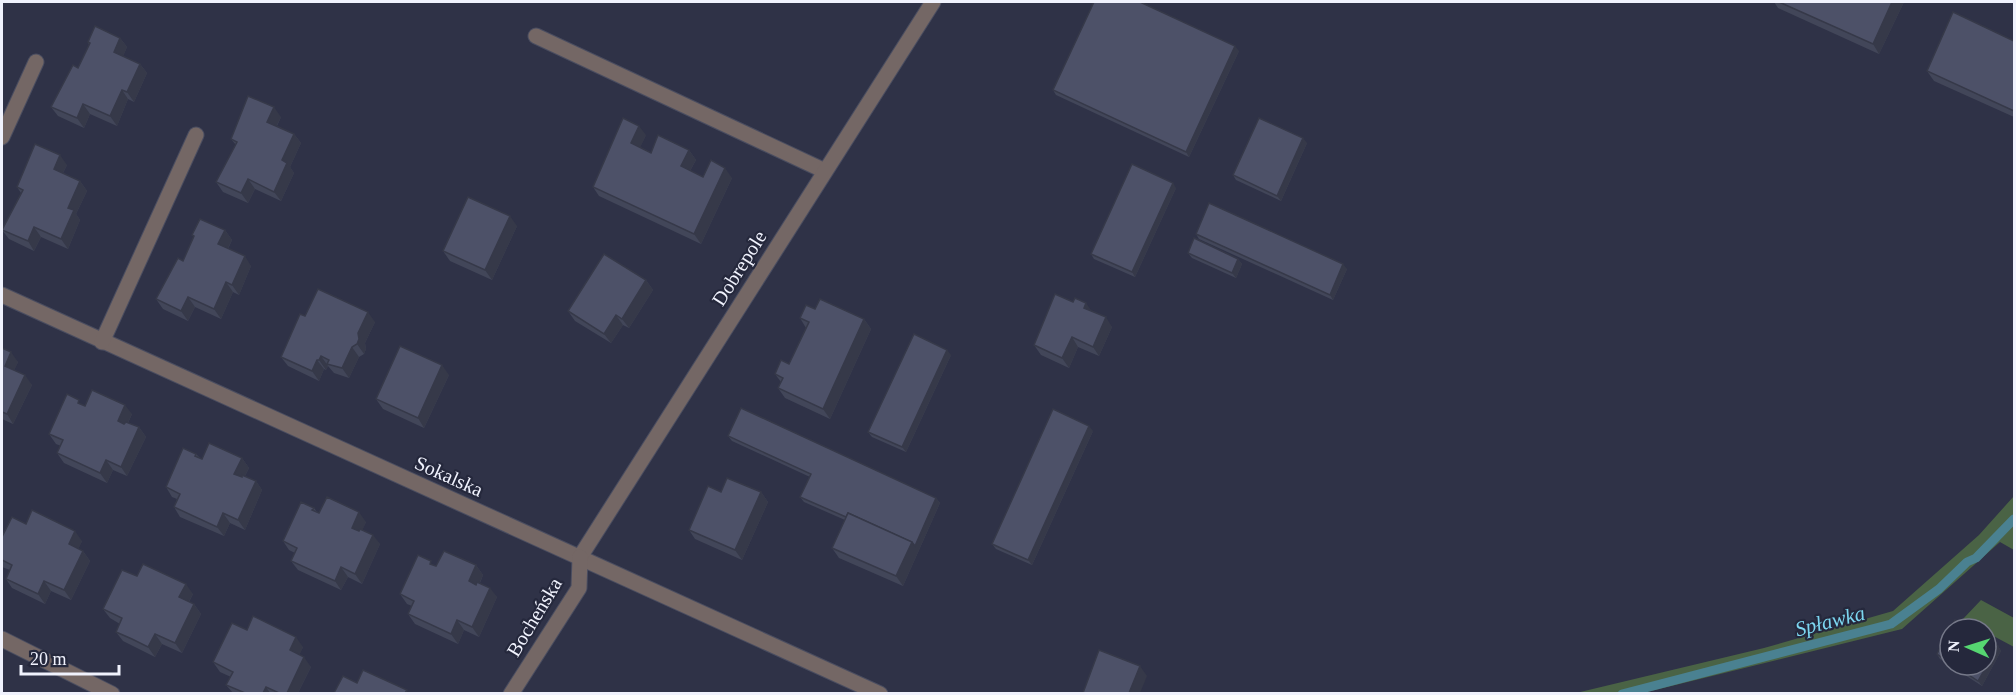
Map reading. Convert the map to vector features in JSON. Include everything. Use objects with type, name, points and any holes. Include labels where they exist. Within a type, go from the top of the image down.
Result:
[{"type":"street","name":"Dobrepole","points":[[580,557],[933,2]]},
{"type":"street","points":[[536,36],[825,171]]},
{"type":"street","points":[[2,137],[36,62]]},
{"type":"street","points":[[102,342],[196,135]]},
{"type":"street","name":"Sokalska","points":[[2,296],[880,693]]},
{"type":"street","name":"Bocheńska","points":[[512,693],[579,588],[580,557]]},
{"type":"street","points":[[2,639],[112,693]]},
{"type":"green space","points":[[2014,496],[2014,550],[2000,542],[1902,629],[1643,693],[1576,693],[1764,648],[1893,611],[1979,535]]},
{"type":"green space","points":[[1981,600],[2014,618],[2014,647],[1998,638],[1998,617],[1965,617]]},
{"type":"building","points":[[1094,2],[1140,2],[1235,46],[1186,152],[1053,90]]},
{"type":"building","points":[[1779,2],[1892,2],[1873,44]]},
{"type":"building","points":[[1953,12],[2014,41],[2014,111],[1927,71]]},
{"type":"building","points":[[95,26],[120,38],[114,52],[140,64],[127,92],[122,90],[110,116],[83,104],[77,118],[51,107],[73,65],[78,68]]},
{"type":"building","points":[[248,96],[274,107],[267,122],[294,134],[282,160],[287,163],[274,192],[248,179],[241,193],[216,182],[237,142],[231,139]]},
{"type":"building","points":[[623,118],[639,126],[631,143],[651,153],[658,135],[689,150],[681,166],[703,177],[711,160],[725,168],[694,234],[593,187]]},
{"type":"building","points":[[1259,118],[1303,138],[1277,196],[1233,175]]},
{"type":"building","points":[[35,144],[60,155],[54,169],[80,181],[68,208],[74,210],[61,239],[34,227],[28,241],[2,230],[23,190],[17,187]]},
{"type":"building","points":[[1132,164],[1173,183],[1132,272],[1091,254]]},
{"type":"building","points":[[468,197],[510,216],[485,270],[443,251]]},
{"type":"building","points":[[1209,203],[1343,264],[1330,295],[1196,234]]},
{"type":"building","points":[[200,219],[225,230],[218,244],[245,256],[232,285],[226,282],[214,309],[188,297],[181,311],[156,299],[178,258],[183,261]]},
{"type":"building","points":[[1194,238],[1238,259],[1232,273],[1188,253]]},
{"type":"building","points":[[604,254],[646,280],[622,319],[616,315],[604,334],[568,311]]},
{"type":"building","points":[[318,289],[368,312],[358,333],[357,344],[352,347],[342,368],[327,364],[329,360],[321,356],[312,371],[281,357],[300,314],[305,316]]},
{"type":"building","points":[[1055,294],[1073,302],[1075,298],[1086,303],[1084,308],[1106,317],[1093,347],[1072,337],[1062,358],[1034,345]]},
{"type":"building","points":[[820,299],[864,319],[823,409],[778,388],[783,378],[775,374],[781,360],[789,364],[809,322],[800,318],[806,305],[815,309]]},
{"type":"building","points":[[914,334],[947,350],[902,447],[868,432]]},
{"type":"building","points":[[400,346],[442,365],[418,418],[376,399]]},
{"type":"building","points":[[2,348],[11,352],[5,366],[25,375],[7,414],[2,412]]},
{"type":"building","points":[[92,390],[125,405],[118,421],[139,427],[121,467],[106,460],[100,473],[57,453],[63,440],[49,434],[67,394],[85,406]]},
{"type":"building","points":[[741,408],[936,498],[915,546],[912,542],[848,513],[846,517],[800,497],[811,474],[728,436]]},
{"type":"building","points":[[1053,409],[1089,426],[1028,560],[992,544]]},
{"type":"building","points":[[209,443],[242,458],[234,474],[256,481],[238,520],[223,513],[217,527],[174,507],[180,494],[166,487],[183,448],[202,459]]},
{"type":"building","points":[[727,478],[761,492],[735,550],[689,530],[708,486],[721,492]]},
{"type":"building","points":[[327,497],[359,512],[352,528],[373,535],[355,574],[341,567],[335,581],[291,561],[297,548],[283,541],[301,502],[319,513]]},
{"type":"building","points":[[32,510],[75,531],[69,544],[83,551],[64,590],[44,581],[38,594],[6,579],[12,565],[2,560],[2,537],[12,517],[26,524]]},
{"type":"building","points":[[848,513],[912,542],[896,576],[832,548]]},
{"type":"building","points":[[444,551],[476,565],[469,581],[490,588],[472,627],[457,620],[451,634],[408,614],[414,601],[400,594],[418,555],[436,566]]},
{"type":"building","points":[[143,564],[186,584],[179,597],[194,604],[175,643],[155,634],[148,647],[116,632],[122,618],[103,609],[122,570],[137,576]]},
{"type":"building","points":[[253,616],[296,637],[290,650],[304,657],[287,693],[279,693],[266,687],[263,693],[245,693],[226,685],[233,672],[213,662],[232,623],[247,630]]},
{"type":"building","points":[[1099,650],[1140,666],[1129,693],[1083,693]]},
{"type":"building","points":[[363,670],[407,690],[405,693],[334,693],[343,676],[357,683]]},
{"type":"waterway","name":"Spławka","points":[[1622,694],[1891,624],[1939,589],[1967,562],[1976,558],[2014,519]]}]
